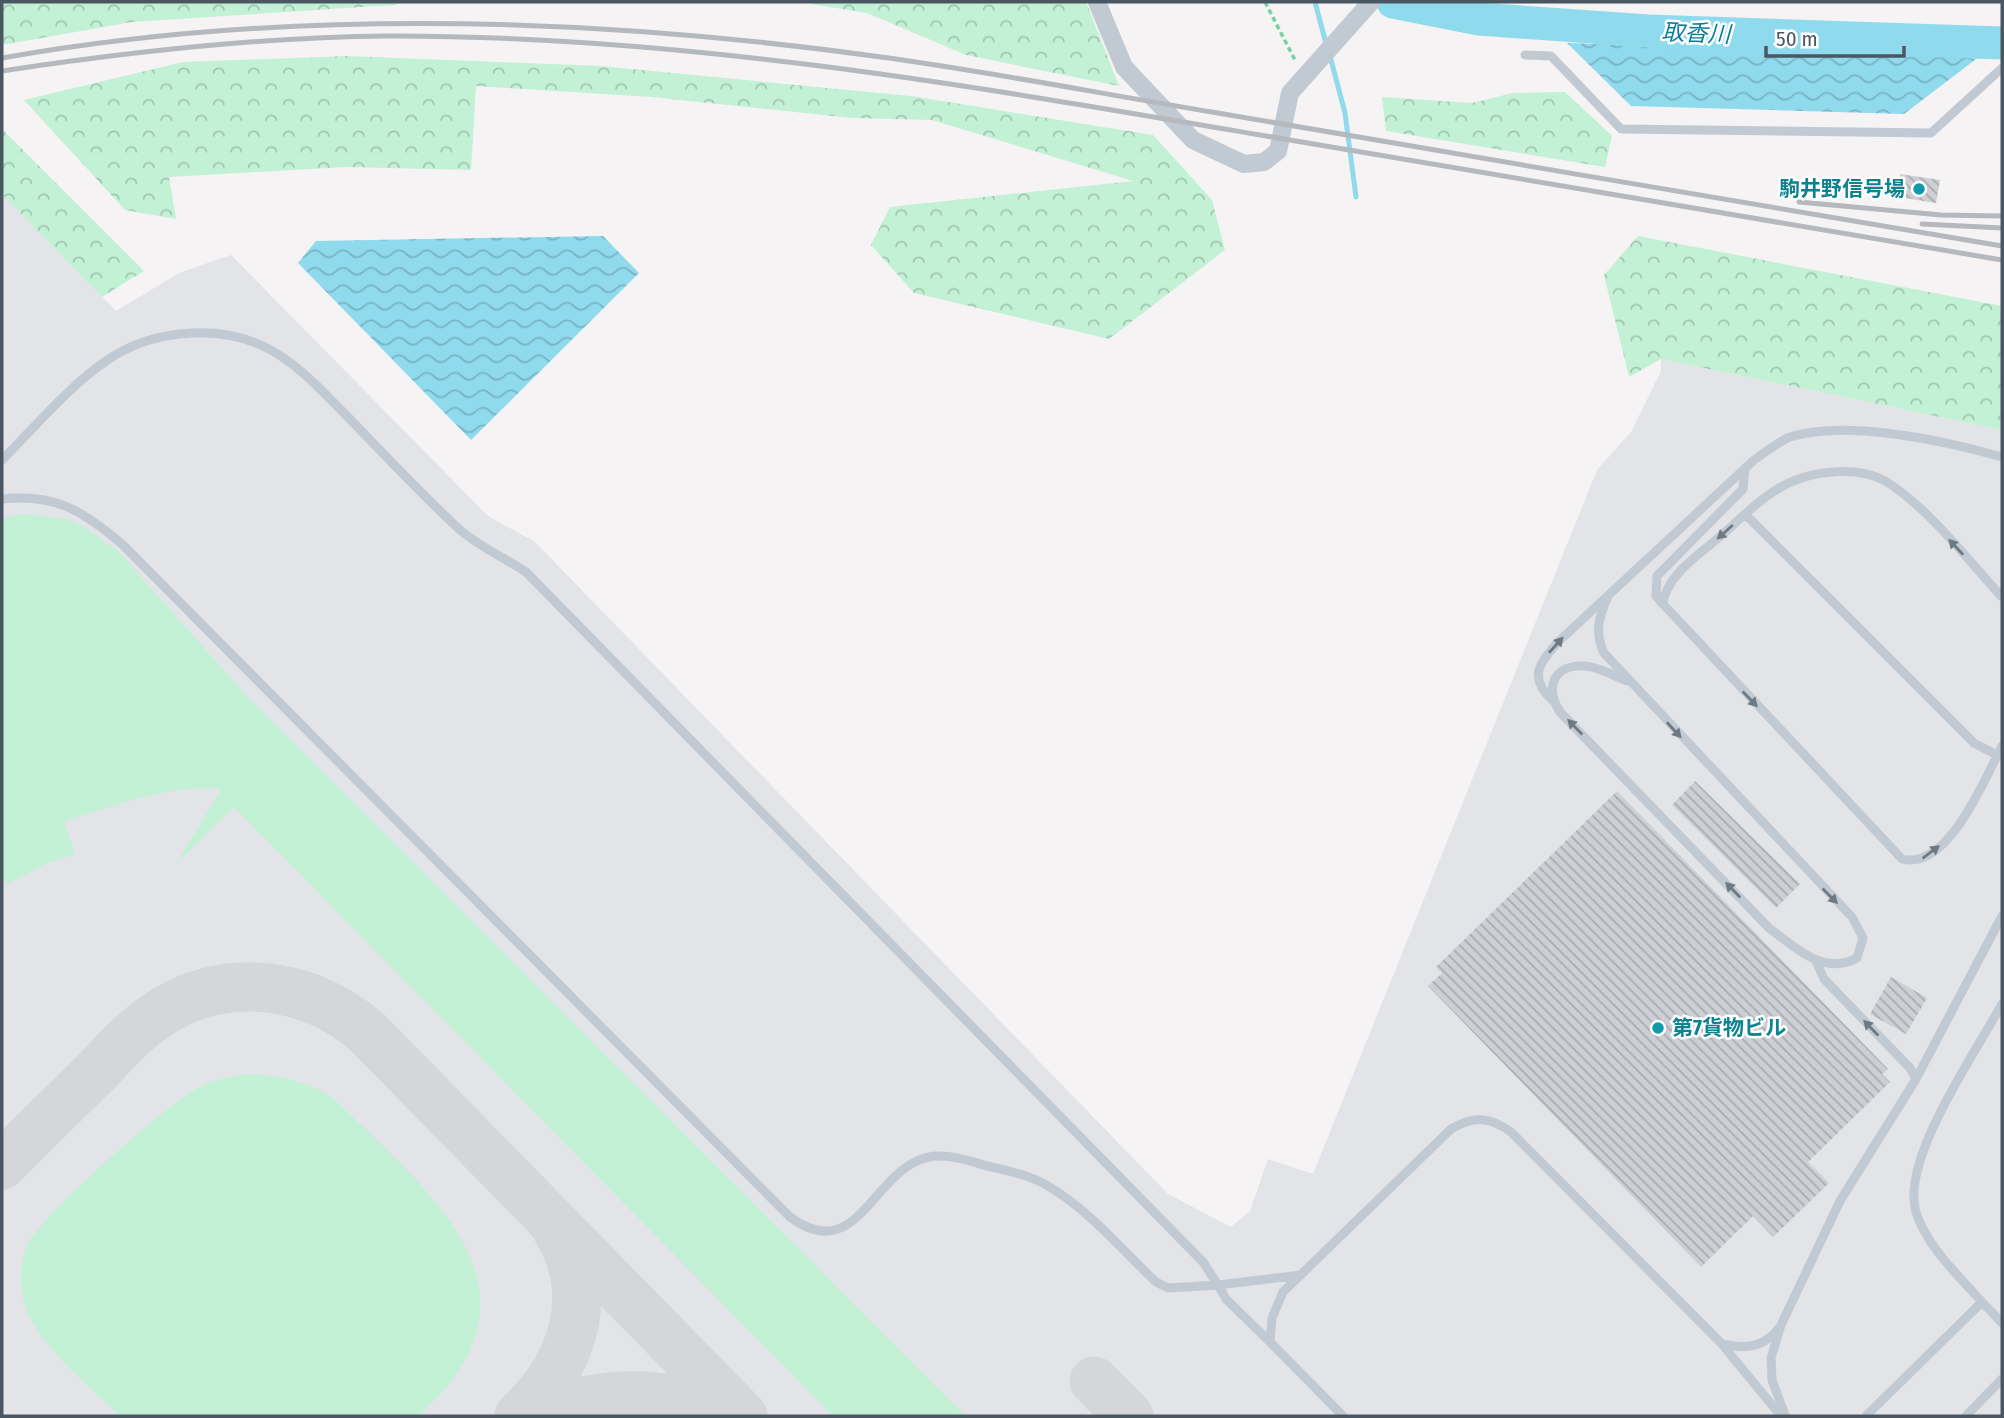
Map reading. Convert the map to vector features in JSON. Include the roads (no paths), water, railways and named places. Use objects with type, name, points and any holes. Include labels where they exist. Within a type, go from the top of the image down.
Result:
[{"type":"street","points":[[1097,2],[1124,67],[1194,140],[1244,164],[1264,162],[1278,151],[1290,93],[1371,2]]},
{"type":"lane","points":[[1525,55],[1550,56],[1620,129],[1931,133],[2002,68]]},
{"type":"lane","points":[[4,454],[107,360],[157,338],[212,334],[239,338],[267,348],[300,369],[462,532],[526,572],[1203,1262],[1226,1299],[1343,1416]]},
{"type":"lane","points":[[1607,599],[1602,610],[1597,638],[1604,653],[1627,681],[1859,928],[1863,938],[1857,958],[1838,965],[1827,965],[1815,959],[1769,928],[1539,688],[1537,679],[1541,661],[1590,610],[1607,599],[1745,468],[1787,438],[1839,429],[1876,432],[2002,457]]},
{"type":"lane","points":[[1745,468],[1743,489],[1657,576],[1656,596],[1902,859],[1914,862],[1924,859],[1956,830],[2000,751],[1973,743],[1745,514]]},
{"type":"lane","points":[[1663,604],[1670,582],[1745,514],[1773,492],[1796,480],[1821,473],[1861,473],[1884,481],[1930,519],[2002,597]]},
{"type":"lane","points":[[2,499],[46,499],[85,513],[122,544],[790,1217],[806,1229],[823,1234],[841,1230],[909,1166],[933,1156],[956,1157],[1023,1175],[1048,1186],[1084,1212],[1156,1282],[1168,1288],[1301,1275]]},
{"type":"lane","points":[[1553,701],[1550,689],[1553,678],[1560,671],[1573,666],[1587,666],[1627,681]]},
{"type":"lane","points":[[1783,1416],[1771,1369],[1771,1358],[1782,1325],[1840,1201],[1916,1079],[2002,916]]},
{"type":"lane","points":[[1815,959],[1824,979],[1910,1068],[1916,1079]]},
{"type":"lane","points":[[2002,1004],[1926,1140],[1914,1176],[1915,1210],[1931,1242],[2002,1323]]},
{"type":"lane","points":[[1270,1342],[1272,1318],[1283,1292],[1451,1129],[1466,1121],[1481,1118],[1498,1123],[1511,1132],[1721,1343],[1783,1416]]},
{"type":"lane","points":[[1866,1416],[1982,1302]]},
{"type":"lane","points":[[1721,1343],[1752,1348],[1769,1340],[1782,1325]]},
{"type":"lane","points":[[1966,1416],[2002,1379]]},
{"type":"water","points":[[1567,43],[1980,56],[1904,114],[1631,106]]},
{"type":"water","points":[[603,236],[639,273],[471,440],[298,263],[316,241]]},
{"type":"waterway","points":[[1315,2],[1327,47]]},
{"type":"waterway","name":"取香川","points":[[1393,2],[1479,19],[1648,31],[2002,43]]},
{"type":"waterway","points":[[1330,56],[1345,113],[1356,197]]},
{"type":"railway","points":[[2,58],[111,42],[221,31],[331,25],[442,23],[552,26],[772,43],[964,69],[2002,246]]},
{"type":"railway","points":[[2,71],[193,47],[338,37],[498,38],[720,54],[830,67],[1051,100],[2002,260]]},
{"type":"railway","points":[[1799,202],[1941,215],[2002,216]]},
{"type":"railway","points":[[1922,224],[2002,228]]},
{"type":"place","name":"駒井野信号場","points":[[1919,189]]},
{"type":"place","name":"第7貨物ビル","points":[[1658,1028]]}]
